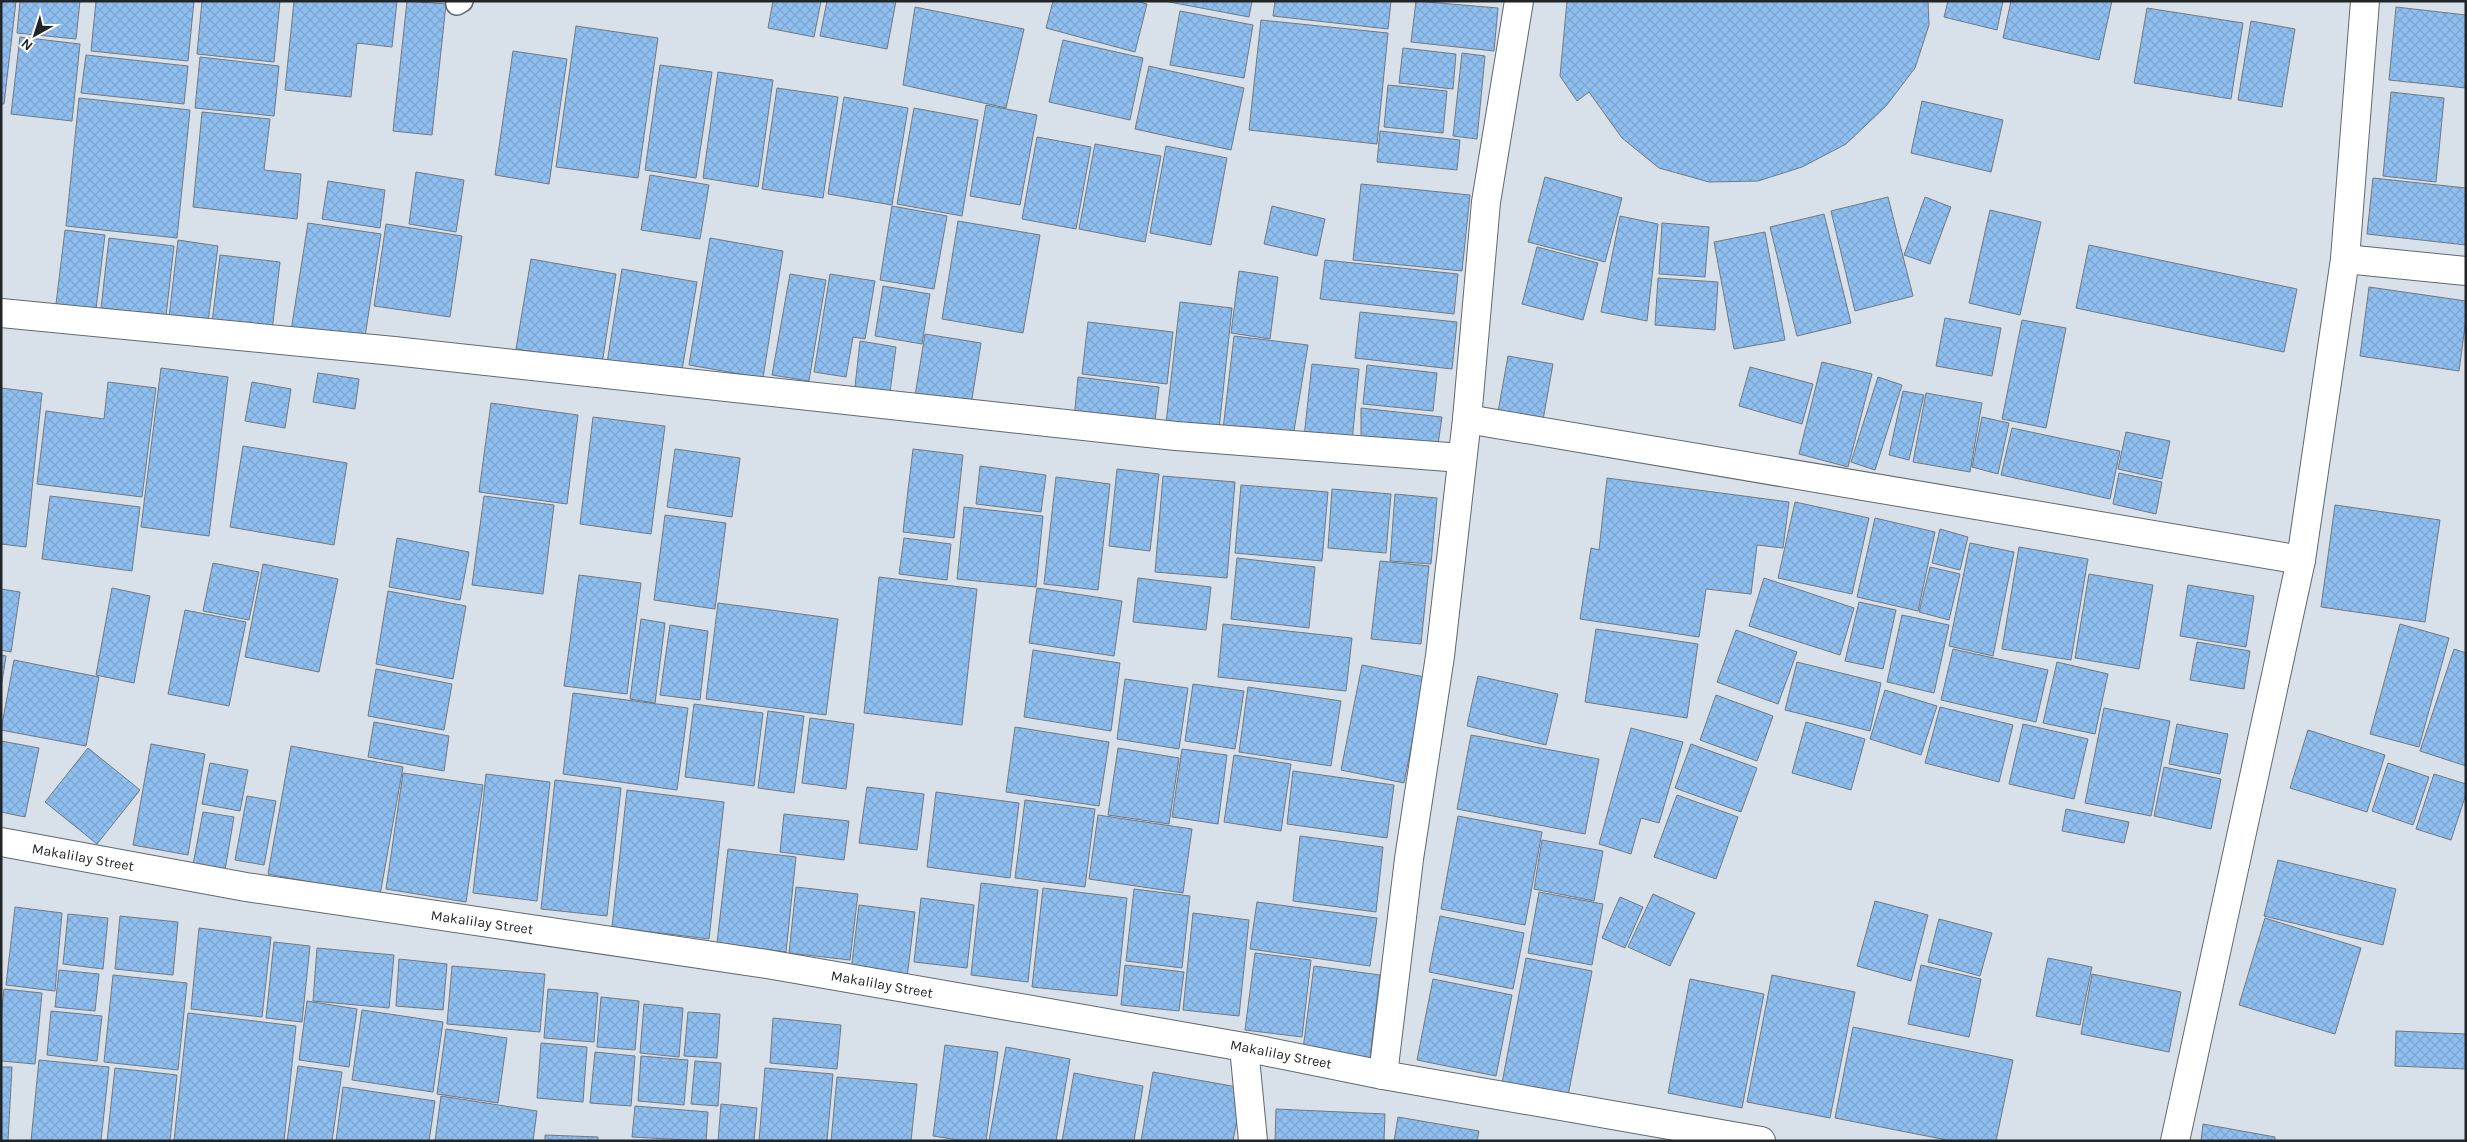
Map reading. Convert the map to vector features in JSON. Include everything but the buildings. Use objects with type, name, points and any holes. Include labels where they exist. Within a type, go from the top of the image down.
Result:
[{"type":"street","points":[[1383,1075],[1409,859],[1440,656],[1461,458],[1467,419],[1486,202],[1519,1]]},
{"type":"street","points":[[2175,1141],[2301,560],[2345,259],[2365,1]]},
{"type":"street","points":[[2345,259],[2466,271]]},
{"type":"street","points":[[1,313],[394,351],[1176,436],[1461,458]]},
{"type":"street","points":[[1467,419],[2301,560]]},
{"type":"street","name":"Makalilay Street","points":[[1,842],[246,887],[767,964],[1244,1047],[1383,1075],[1761,1141]]},
{"type":"street","points":[[1244,1047],[1253,1141]]}]
